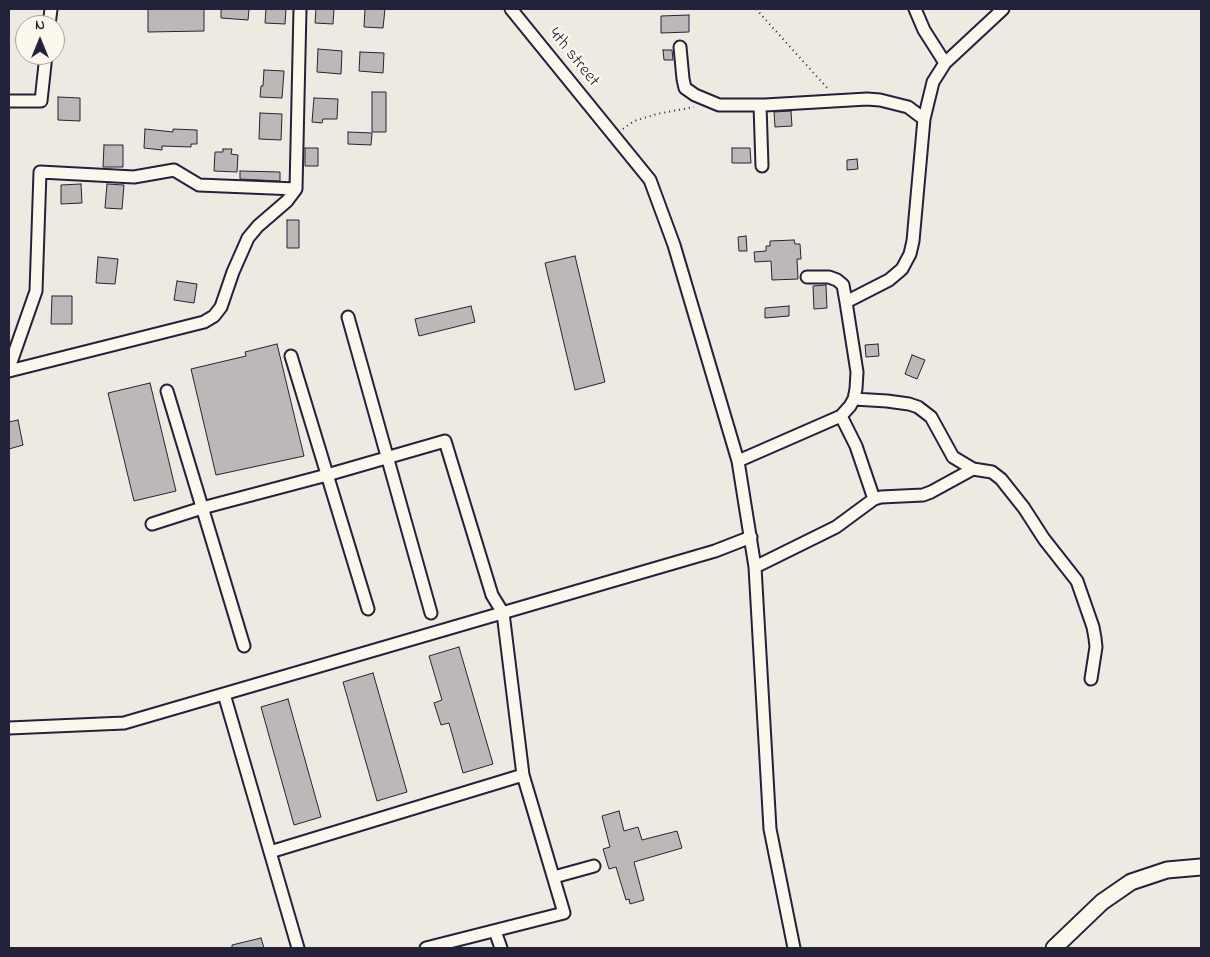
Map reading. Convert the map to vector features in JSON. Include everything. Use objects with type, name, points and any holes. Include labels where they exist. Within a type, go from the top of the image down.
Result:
[{"type":"main road","points":[[1054,948],[1102,902],[1131,882],[1167,870],[1201,867]]},
{"type":"street","points":[[9,369],[204,322],[214,316],[221,307],[233,272],[248,238],[296,190],[300,9]]},
{"type":"street","name":"4th street","points":[[511,9],[650,180],[674,245],[738,461],[755,567],[770,829],[794,948]]},
{"type":"street","points":[[915,9],[924,30],[945,63]]},
{"type":"street","points":[[846,302],[889,280],[902,269],[910,254],[913,241],[924,119],[934,82],[945,63],[1003,9]]},
{"type":"street","points":[[680,47],[685,88],[695,95],[719,105],[847,99],[880,100],[908,107],[924,119]]},
{"type":"street","points":[[9,101],[41,101],[45,65]]},
{"type":"street","points":[[760,104],[762,166]]},
{"type":"street","points":[[9,369],[36,291],[40,172],[134,177],[174,170],[199,185],[296,190]]},
{"type":"street","points":[[738,461],[841,416],[854,399],[856,372],[843,285],[829,277],[807,276]]},
{"type":"street","points":[[348,318],[431,613]]},
{"type":"street","points":[[291,356],[368,609]]},
{"type":"street","points":[[167,390],[244,646]]},
{"type":"street","points":[[854,399],[909,404],[918,408],[931,418],[953,457],[972,469],[992,472],[1001,479],[1024,508],[1044,539],[1077,580],[1096,638],[1091,679]]},
{"type":"street","points":[[841,416],[856,446],[874,500]]},
{"type":"street","points":[[152,524],[202,508],[445,441],[492,595],[503,613],[523,775],[564,913],[426,948]]},
{"type":"street","points":[[755,567],[832,529],[874,500],[892,496],[914,496],[931,492],[972,469]]},
{"type":"street","points":[[9,728],[124,723],[715,551],[750,536]]},
{"type":"street","points":[[224,694],[298,948]]},
{"type":"street","points":[[270,852],[523,775]]},
{"type":"street","points":[[554,877],[594,866]]},
{"type":"street","points":[[495,930],[501,948]]},
{"type":"path","points":[[756,9],[830,91],[847,99]]},
{"type":"path","points":[[611,133],[634,121],[650,116],[685,108],[719,105]]},
{"type":"building","points":[[148,9],[204,9],[204,31],[148,32]]},
{"type":"building","points":[[221,9],[249,9],[248,20],[221,18]]},
{"type":"building","points":[[266,9],[286,9],[285,24],[265,23]]},
{"type":"building","points":[[316,9],[334,9],[333,24],[315,23]]},
{"type":"building","points":[[365,9],[385,9],[383,28],[364,27]]},
{"type":"building","points":[[689,15],[689,32],[661,33],[661,16]]},
{"type":"building","points":[[318,49],[342,51],[341,74],[317,72]]},
{"type":"building","points":[[663,50],[672,50],[673,60],[664,60]]},
{"type":"building","points":[[360,52],[384,53],[383,73],[359,71]]},
{"type":"building","points":[[264,70],[284,71],[282,98],[260,97]]},
{"type":"building","points":[[372,92],[386,92],[386,132],[372,132]]},
{"type":"building","points":[[58,97],[80,98],[80,121],[58,120]]},
{"type":"building","points":[[314,98],[338,99],[337,119],[323,119],[322,123],[312,122]]},
{"type":"building","points":[[791,111],[792,126],[775,127],[774,112]]},
{"type":"building","points":[[260,113],[282,114],[281,140],[259,139]]},
{"type":"building","points":[[145,129],[173,132],[173,129],[197,130],[197,144],[191,144],[191,147],[162,146],[162,150],[144,148]]},
{"type":"building","points":[[348,132],[372,133],[371,145],[348,144]]},
{"type":"building","points":[[104,145],[123,145],[123,167],[103,167]]},
{"type":"building","points":[[305,148],[318,148],[318,166],[305,166]]},
{"type":"building","points":[[732,148],[750,148],[751,163],[732,163]]},
{"type":"building","points":[[223,149],[232,149],[231,154],[238,155],[237,172],[214,171],[215,152],[223,152]]},
{"type":"building","points":[[857,159],[858,169],[847,170],[847,160]]},
{"type":"building","points":[[240,171],[280,172],[280,181],[240,179]]},
{"type":"building","points":[[81,184],[82,203],[61,204],[61,185]]},
{"type":"building","points":[[107,184],[124,185],[122,209],[105,208]]},
{"type":"building","points":[[287,220],[299,220],[299,248],[287,248]]},
{"type":"building","points":[[746,236],[747,251],[739,251],[738,237]]},
{"type":"building","points":[[794,240],[795,244],[800,244],[801,259],[797,259],[798,279],[772,280],[771,261],[755,262],[754,252],[766,251],[766,246],[770,246],[770,241]]},
{"type":"building","points":[[575,256],[605,382],[575,390],[545,263]]},
{"type":"building","points":[[98,257],[118,259],[115,284],[96,283]]},
{"type":"building","points":[[177,281],[197,284],[194,303],[174,300]]},
{"type":"building","points":[[826,285],[827,308],[814,309],[813,286]]},
{"type":"building","points":[[52,296],[72,296],[72,324],[51,324]]},
{"type":"building","points":[[471,306],[475,322],[419,336],[415,319]]},
{"type":"building","points":[[789,306],[789,316],[765,318],[765,308]]},
{"type":"building","points":[[277,344],[304,456],[216,475],[191,369],[246,356],[245,352]]},
{"type":"building","points":[[878,344],[879,356],[866,357],[865,345]]},
{"type":"building","points":[[912,355],[925,360],[917,379],[905,374]]},
{"type":"building","points":[[150,383],[176,491],[134,501],[108,393]]},
{"type":"building","points":[[18,420],[23,445],[9,449],[9,422]]},
{"type":"building","points":[[459,647],[493,764],[463,773],[449,723],[441,725],[434,703],[442,700],[429,656]]},
{"type":"building","points":[[373,673],[407,792],[377,801],[343,682]]},
{"type":"building","points":[[288,699],[321,817],[294,825],[261,707]]},
{"type":"building","points":[[619,811],[624,831],[638,827],[642,840],[677,831],[682,848],[634,862],[644,900],[630,904],[629,899],[626,900],[616,867],[609,869],[603,849],[610,847],[602,816]]},
{"type":"building","points":[[261,938],[264,948],[232,948],[232,945]]}]
